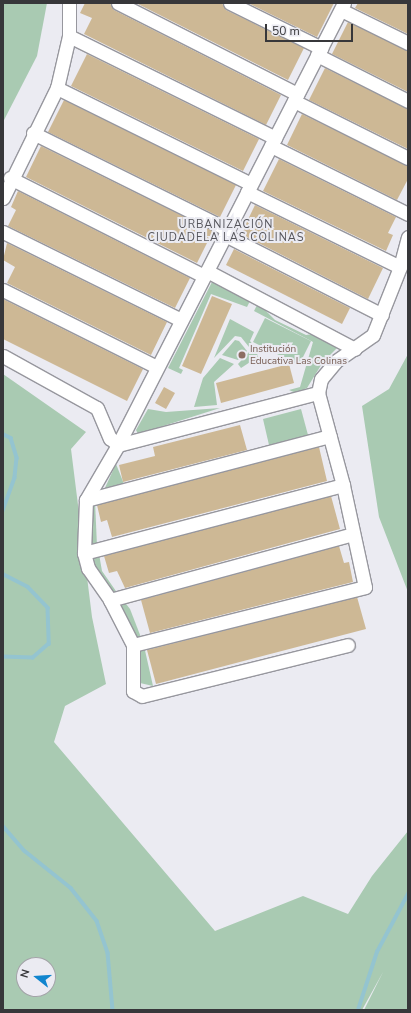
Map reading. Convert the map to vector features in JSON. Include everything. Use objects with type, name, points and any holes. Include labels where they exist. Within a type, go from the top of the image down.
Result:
[{"type":"street","points":[[3,198],[10,178],[56,88],[69,36],[69,3]]},
{"type":"street","points":[[118,3],[408,158]]},
{"type":"street","points":[[230,3],[408,101]]},
{"type":"street","points":[[348,645],[142,696],[133,691],[133,645],[110,600],[88,568],[84,553],[86,500],[118,445],[342,6],[408,43]]},
{"type":"street","points":[[69,36],[408,214]]},
{"type":"street","points":[[56,88],[400,267]]},
{"type":"street","points":[[33,133],[382,315]]},
{"type":"street","points":[[10,178],[205,273],[354,350]]},
{"type":"street","points":[[3,232],[181,320]]},
{"type":"street","points":[[133,645],[365,587],[343,485],[318,393],[321,380],[336,361],[354,350],[373,335],[400,267],[408,237]]},
{"type":"street","points":[[3,290],[157,367]]},
{"type":"street","points":[[3,356],[97,408],[110,438],[118,445]]},
{"type":"street","points":[[118,445],[318,393]]},
{"type":"street","points":[[86,500],[330,436]]},
{"type":"street","points":[[84,553],[343,485]]},
{"type":"street","points":[[110,600],[353,534]]},
{"type":"green space","points":[[3,3],[47,3],[37,56],[3,122]]},
{"type":"green space","points":[[213,280],[251,299],[247,307],[211,294],[179,368],[183,370],[181,374],[168,368]]},
{"type":"green space","points":[[258,303],[275,320],[306,335],[319,333],[338,347],[323,362],[307,388],[296,393],[289,390],[300,387],[313,342],[254,311]]},
{"type":"green space","points":[[265,318],[311,341],[299,365],[253,342]]},
{"type":"green space","points":[[230,319],[254,332],[250,341],[254,346],[249,347],[241,337],[235,336],[214,358]]},
{"type":"green space","points":[[235,340],[239,341],[247,351],[238,360],[222,355]]},
{"type":"green space","points":[[251,350],[256,350],[258,357],[241,368],[238,364]]},
{"type":"green space","points":[[408,354],[408,592],[379,517],[362,406],[389,389]]},
{"type":"green space","points":[[220,358],[234,364],[214,382],[217,405],[194,407],[203,378]]},
{"type":"green space","points":[[3,374],[86,432],[71,449],[92,617],[106,684],[65,706],[54,742],[215,931],[303,896],[348,914],[372,876],[408,831],[408,1010],[364,1010],[383,972],[362,1010],[3,1010]]},
{"type":"green space","points":[[220,408],[138,434],[136,430],[148,409],[166,412]]},
{"type":"green space","points":[[301,409],[308,435],[269,445],[263,419]]},
{"type":"green space","points":[[116,464],[124,484],[104,490]]},
{"type":"green space","points":[[95,501],[97,546],[88,545],[92,504]]},
{"type":"green space","points":[[99,554],[102,571],[118,594],[114,594],[91,562],[91,558]]},
{"type":"green space","points":[[123,600],[130,609],[142,640],[136,640],[120,607],[119,602]]},
{"type":"green space","points":[[144,646],[153,686],[140,683],[139,649]]},
{"type":"building","points":[[85,3],[110,3],[114,10],[281,95],[266,125],[84,34],[92,18],[80,13]]},
{"type":"building","points":[[136,3],[222,3],[226,10],[304,48],[288,80]]},
{"type":"building","points":[[248,3],[334,3],[317,37]]},
{"type":"building","points":[[358,3],[408,3],[408,34],[355,8]]},
{"type":"building","points":[[348,22],[408,51],[408,92],[332,54]]},
{"type":"building","points":[[87,54],[259,139],[243,171],[71,86]]},
{"type":"building","points":[[325,68],[408,109],[408,149],[309,100]]},
{"type":"building","points":[[64,100],[236,185],[220,217],[48,132]]},
{"type":"building","points":[[302,114],[408,166],[408,179],[397,200],[287,145]]},
{"type":"building","points":[[41,146],[213,231],[197,263],[26,177]]},
{"type":"building","points":[[279,159],[396,217],[388,233],[393,235],[386,251],[263,191]]},
{"type":"building","points":[[18,191],[190,278],[175,308],[8,226],[16,210],[11,207]]},
{"type":"building","points":[[255,205],[383,268],[368,299],[241,234]]},
{"type":"building","points":[[7,243],[167,322],[151,355],[7,283],[15,267],[3,260]]},
{"type":"building","points":[[234,249],[350,308],[342,324],[226,265]]},
{"type":"building","points":[[212,296],[232,304],[201,374],[182,366]]},
{"type":"building","points":[[3,299],[143,369],[127,401],[3,339]]},
{"type":"building","points":[[289,364],[294,383],[221,403],[216,383]]},
{"type":"building","points":[[164,387],[175,393],[166,409],[155,403]]},
{"type":"building","points":[[240,425],[247,450],[123,482],[119,465],[155,456],[153,447]]},
{"type":"building","points":[[319,447],[327,481],[112,537],[107,520],[101,522],[97,505]]},
{"type":"building","points":[[331,496],[340,529],[125,588],[117,571],[109,573],[104,556]]},
{"type":"building","points":[[339,546],[344,563],[349,562],[353,582],[150,633],[141,600]]},
{"type":"building","points":[[357,597],[366,629],[156,684],[147,650]]},
{"type":"waterway","points":[[3,434],[11,438],[17,458],[15,478],[3,511]]},
{"type":"waterway","points":[[3,574],[28,587],[48,608],[49,644],[33,658],[3,657]]},
{"type":"waterway","points":[[3,826],[25,851],[71,888],[97,921],[108,953],[113,1010]]},
{"type":"waterway","points":[[358,1010],[377,952],[408,894]]},
{"type":"place","name":"Institución Educativa Las Colinas","points":[[242,355]]},
{"type":"district","name":"URBANIZACIÓN CIUDADELA LAS COLINAS","points":[[226,232]]}]
